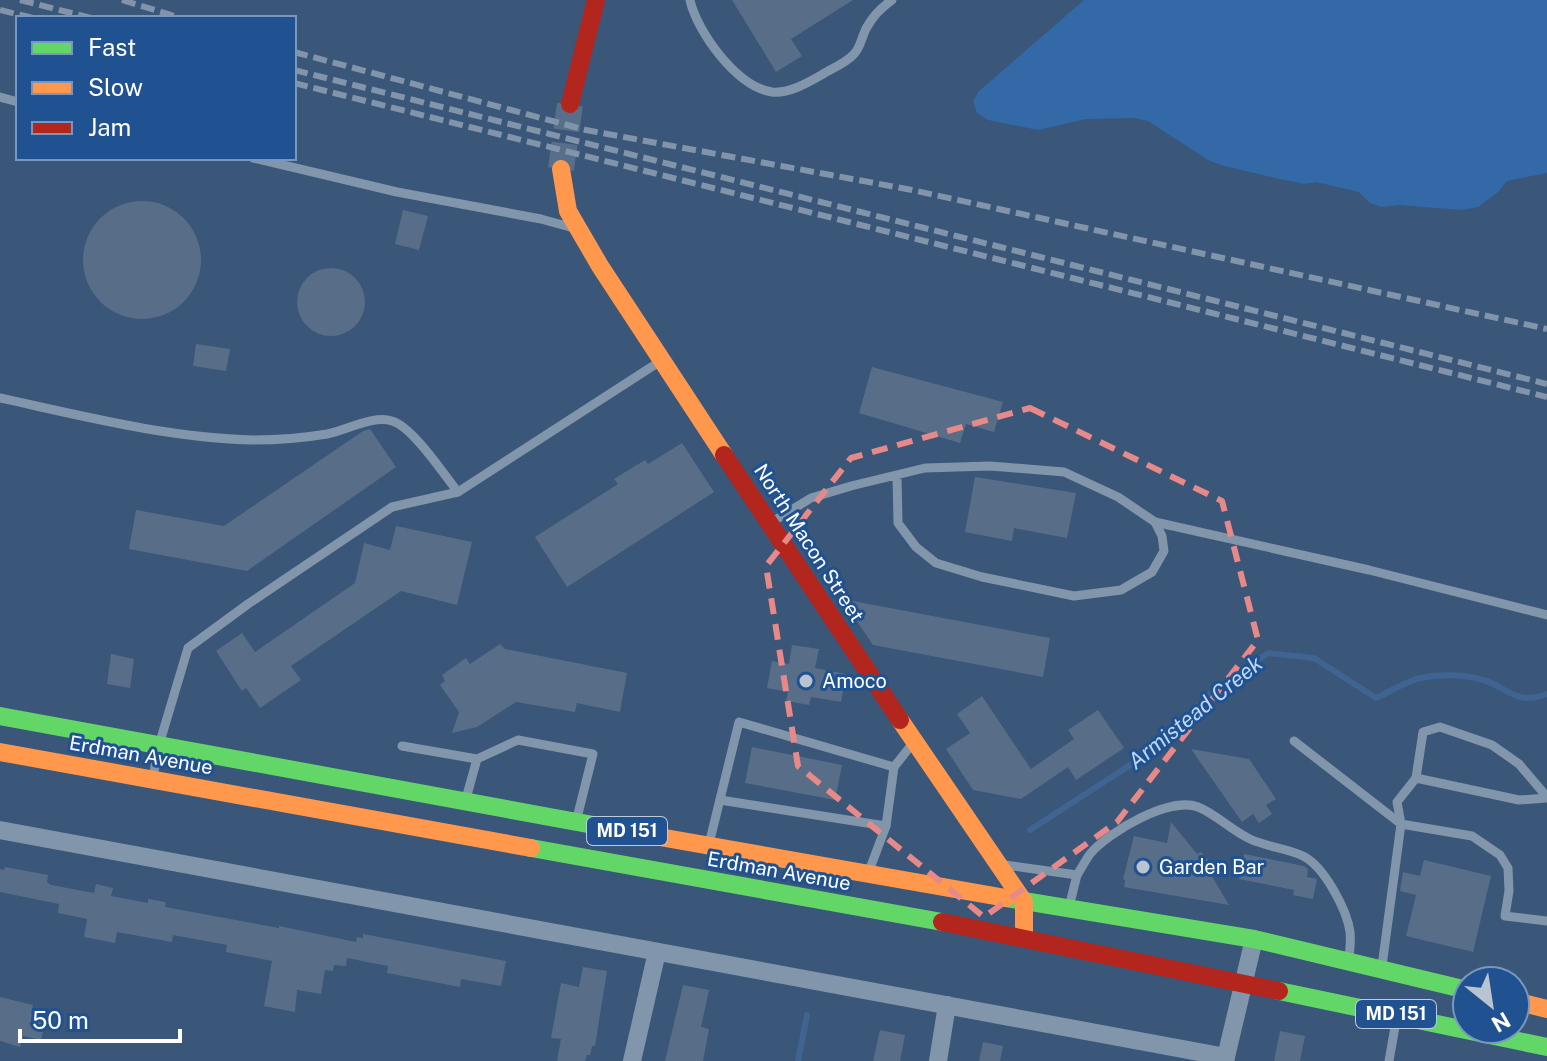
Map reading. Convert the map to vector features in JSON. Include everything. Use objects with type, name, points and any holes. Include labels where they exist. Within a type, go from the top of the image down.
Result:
[{"type":"main road","points":[[570,104],[596,0]]},
{"type":"main road","name":"North Macon Street","points":[[561,169],[563,192],[578,229],[769,524],[1024,902]]},
{"type":"main road","name":"Erdman Avenue","points":[[0,716],[867,875],[1254,939],[1451,986]]},
{"type":"main road","name":"Erdman Avenue","points":[[0,752],[1024,937],[1547,1047]]},
{"type":"main road","points":[[1024,902],[1024,937]]},
{"type":"street","points":[[0,830],[1226,1059],[1254,939]]},
{"type":"street","points":[[632,1061],[657,952]]},
{"type":"street","points":[[938,1061],[947,1005]]},
{"type":"lane","points":[[690,0],[692,11],[719,58],[758,87],[772,92],[789,90],[845,61],[855,53],[867,27],[892,0]]},
{"type":"lane","points":[[261,160],[578,229]]},
{"type":"lane","points":[[153,779],[159,745],[188,648],[392,507],[458,492],[662,361]]},
{"type":"lane","points":[[0,398],[127,425],[252,440],[324,434],[377,420],[390,420],[401,425],[458,492]]},
{"type":"lane","points":[[769,524],[811,498],[925,468],[990,466],[1064,472],[1118,497],[1155,522],[1547,615]]},
{"type":"lane","points":[[897,476],[898,523],[916,547],[936,563],[982,577],[1074,596],[1121,590],[1152,572],[1164,551],[1162,536],[1155,522]]},
{"type":"lane","points":[[708,846],[739,722],[894,767]]},
{"type":"lane","points":[[1382,969],[1401,824],[1397,802],[1416,778],[1423,732],[1440,727],[1492,745],[1519,764],[1547,798]]},
{"type":"lane","points":[[402,746],[477,759],[518,740],[593,754],[577,821]]},
{"type":"lane","points":[[867,875],[886,826],[894,767],[915,741]]},
{"type":"lane","points":[[1294,741],[1401,824],[1472,836],[1500,855],[1508,868],[1509,891],[1505,916],[1547,921]]},
{"type":"lane","points":[[466,801],[477,759]]},
{"type":"lane","points":[[1416,778],[1519,800],[1547,798]]},
{"type":"lane","points":[[720,800],[886,826]]},
{"type":"lane","points":[[1068,909],[1077,875],[1090,854],[1141,818],[1185,804],[1199,807],[1241,835],[1304,856],[1314,865],[1343,908],[1350,933],[1349,961]]},
{"type":"lane","points":[[998,864],[1077,875]]},
{"type":"lane","points":[[1389,1061],[1397,1015]]},
{"type":"lane","points":[[1544,1061],[1547,1047]]},
{"type":"highlighted area","points":[[1030,408],[1222,501],[1258,640],[1117,822],[984,917],[798,766],[766,566],[851,458]]},
{"type":"shaded area","points":[[1084,0],[1547,0],[1547,173],[1507,181],[1478,207],[1462,210],[1399,205],[1381,207],[1370,203],[1359,192],[1316,182],[1304,184],[1221,165],[1208,160],[1148,121],[1134,118],[1086,119],[1038,130],[988,120],[977,113],[973,101],[979,91]]},
{"type":"building","points":[[732,0],[853,0],[791,39],[802,56],[776,72]]},
{"type":"building","points":[[142,201],[175,211],[191,227],[201,260],[191,293],[175,309],[142,319],[109,309],[93,293],[83,260],[93,227],[109,211]]},
{"type":"building","points":[[403,210],[428,216],[419,250],[395,244]]},
{"type":"building","points":[[331,268],[344,270],[355,278],[363,289],[363,315],[355,326],[344,334],[331,336],[318,334],[307,326],[299,315],[297,302],[299,289],[307,278],[318,270]]},
{"type":"building","points":[[196,344],[230,349],[226,371],[193,366]]},
{"type":"building","points":[[872,367],[1003,402],[994,432],[966,424],[960,443],[859,413]]},
{"type":"building","points":[[370,429],[396,467],[247,571],[129,549],[136,510],[224,526]]},
{"type":"building","points":[[682,443],[714,492],[567,587],[535,537],[618,484],[614,479],[645,460],[648,464]]},
{"type":"building","points":[[975,477],[1076,493],[1067,538],[1014,528],[1012,541],[965,532]]},
{"type":"building","points":[[396,526],[472,542],[457,605],[401,591],[291,666],[301,680],[260,708],[246,688],[242,691],[216,651],[242,633],[255,652],[355,583],[364,543],[390,550]]},
{"type":"building","points":[[842,599],[1050,638],[1043,677],[873,645]]},
{"type":"building","points":[[500,644],[505,649],[627,673],[620,712],[577,703],[575,712],[516,702],[477,727],[452,733],[459,712],[440,685],[445,681],[442,675],[466,658],[470,664]]},
{"type":"building","name":"Amoco","points":[[792,645],[819,649],[815,668],[846,674],[841,702],[811,697],[809,705],[786,701],[788,692],[767,688],[772,661],[789,664]]},
{"type":"building","points":[[111,654],[134,659],[130,688],[107,684]]},
{"type":"building","points":[[982,696],[1031,769],[1074,739],[1068,730],[1098,710],[1124,748],[1076,780],[1068,767],[1021,799],[973,790],[946,749],[970,733],[957,714]]},
{"type":"building","points":[[752,747],[842,765],[835,800],[745,783]]},
{"type":"building","points":[[1191,749],[1249,759],[1276,799],[1266,805],[1272,814],[1259,823],[1253,814],[1242,822]]},
{"type":"building","points":[[1171,822],[1197,854],[1201,852],[1222,876],[1210,873],[1229,905],[1124,887],[1123,879],[1134,836],[1167,843]]},
{"type":"building","points":[[1244,854],[1304,866],[1308,869],[1307,877],[1317,879],[1313,899],[1293,895],[1294,890],[1239,879]]},
{"type":"building","points":[[1424,860],[1491,876],[1473,952],[1406,936],[1416,895],[1400,891],[1403,872],[1420,876]]},
{"type":"building","points":[[5,867],[48,875],[47,882],[51,885],[94,893],[96,884],[113,888],[111,896],[148,903],[148,899],[166,902],[165,907],[356,942],[357,937],[363,938],[363,934],[506,961],[501,986],[461,979],[460,987],[387,973],[388,966],[347,958],[346,966],[334,965],[333,971],[325,970],[321,994],[297,990],[295,1012],[264,1006],[272,961],[226,952],[227,945],[173,935],[172,942],[117,932],[115,943],[84,937],[87,919],[58,913],[59,904],[0,892],[0,869],[4,870]]},
{"type":"building","points":[[583,967],[607,971],[595,1046],[592,1046],[585,1061],[557,1061],[561,1039],[551,1038],[561,983],[579,987]]},
{"type":"building","points":[[683,985],[709,990],[701,1027],[709,1029],[703,1061],[665,1061]]},
{"type":"building","points":[[0,997],[33,1005],[31,1013],[47,1017],[41,1040],[23,1036],[20,1047],[0,1041]]},
{"type":"building","points":[[880,1030],[905,1035],[900,1061],[873,1061]]},
{"type":"building","points":[[1280,1031],[1305,1036],[1300,1061],[1274,1061]]},
{"type":"building","points":[[983,1042],[1003,1046],[1000,1061],[979,1061]]},
{"type":"waterway","name":"Armistead Creek","points":[[1030,830],[1158,747],[1211,693],[1268,653],[1314,658],[1376,698],[1415,679],[1444,675],[1476,678],[1519,697],[1547,694]]},
{"type":"waterway","name":"Armistead Creek","points":[[798,1061],[807,1015]]},
{"type":"tunnel","points":[[561,169],[570,104]]},
{"type":"railway","points":[[20,0],[83,16]]},
{"type":"railway","points":[[122,0],[174,16]]},
{"type":"railway","points":[[0,10],[25,16]]},
{"type":"railway","points":[[296,53],[586,130],[912,190],[1547,329]]},
{"type":"railway","points":[[296,71],[1547,384]]},
{"type":"railway","points":[[296,84],[1547,397]]},
{"type":"traffic: fast","points":[[0,716],[637,833]]},
{"type":"traffic: fast","points":[[531,848],[942,922]]},
{"type":"traffic: fast","points":[[1006,898],[1254,939],[1451,986]]},
{"type":"traffic: fast","points":[[1279,991],[1547,1047]]},
{"type":"traffic: slow","points":[[561,169],[568,211],[600,266],[724,455]]},
{"type":"traffic: slow","points":[[900,720],[1024,902],[1024,937]]},
{"type":"traffic: slow","points":[[0,752],[531,848]]},
{"type":"traffic: slow","points":[[637,833],[1006,898]]},
{"type":"traffic: slow","points":[[1531,1005],[1547,1009]]},
{"type":"traffic: jam","points":[[570,104],[596,0]]},
{"type":"traffic: jam","points":[[724,455],[900,720]]},
{"type":"traffic: jam","points":[[942,922],[1279,991]]},
{"type":"place","name":"Amoco","points":[[806,681]]},
{"type":"place","name":"Garden Bar","points":[[1143,867]]}]
